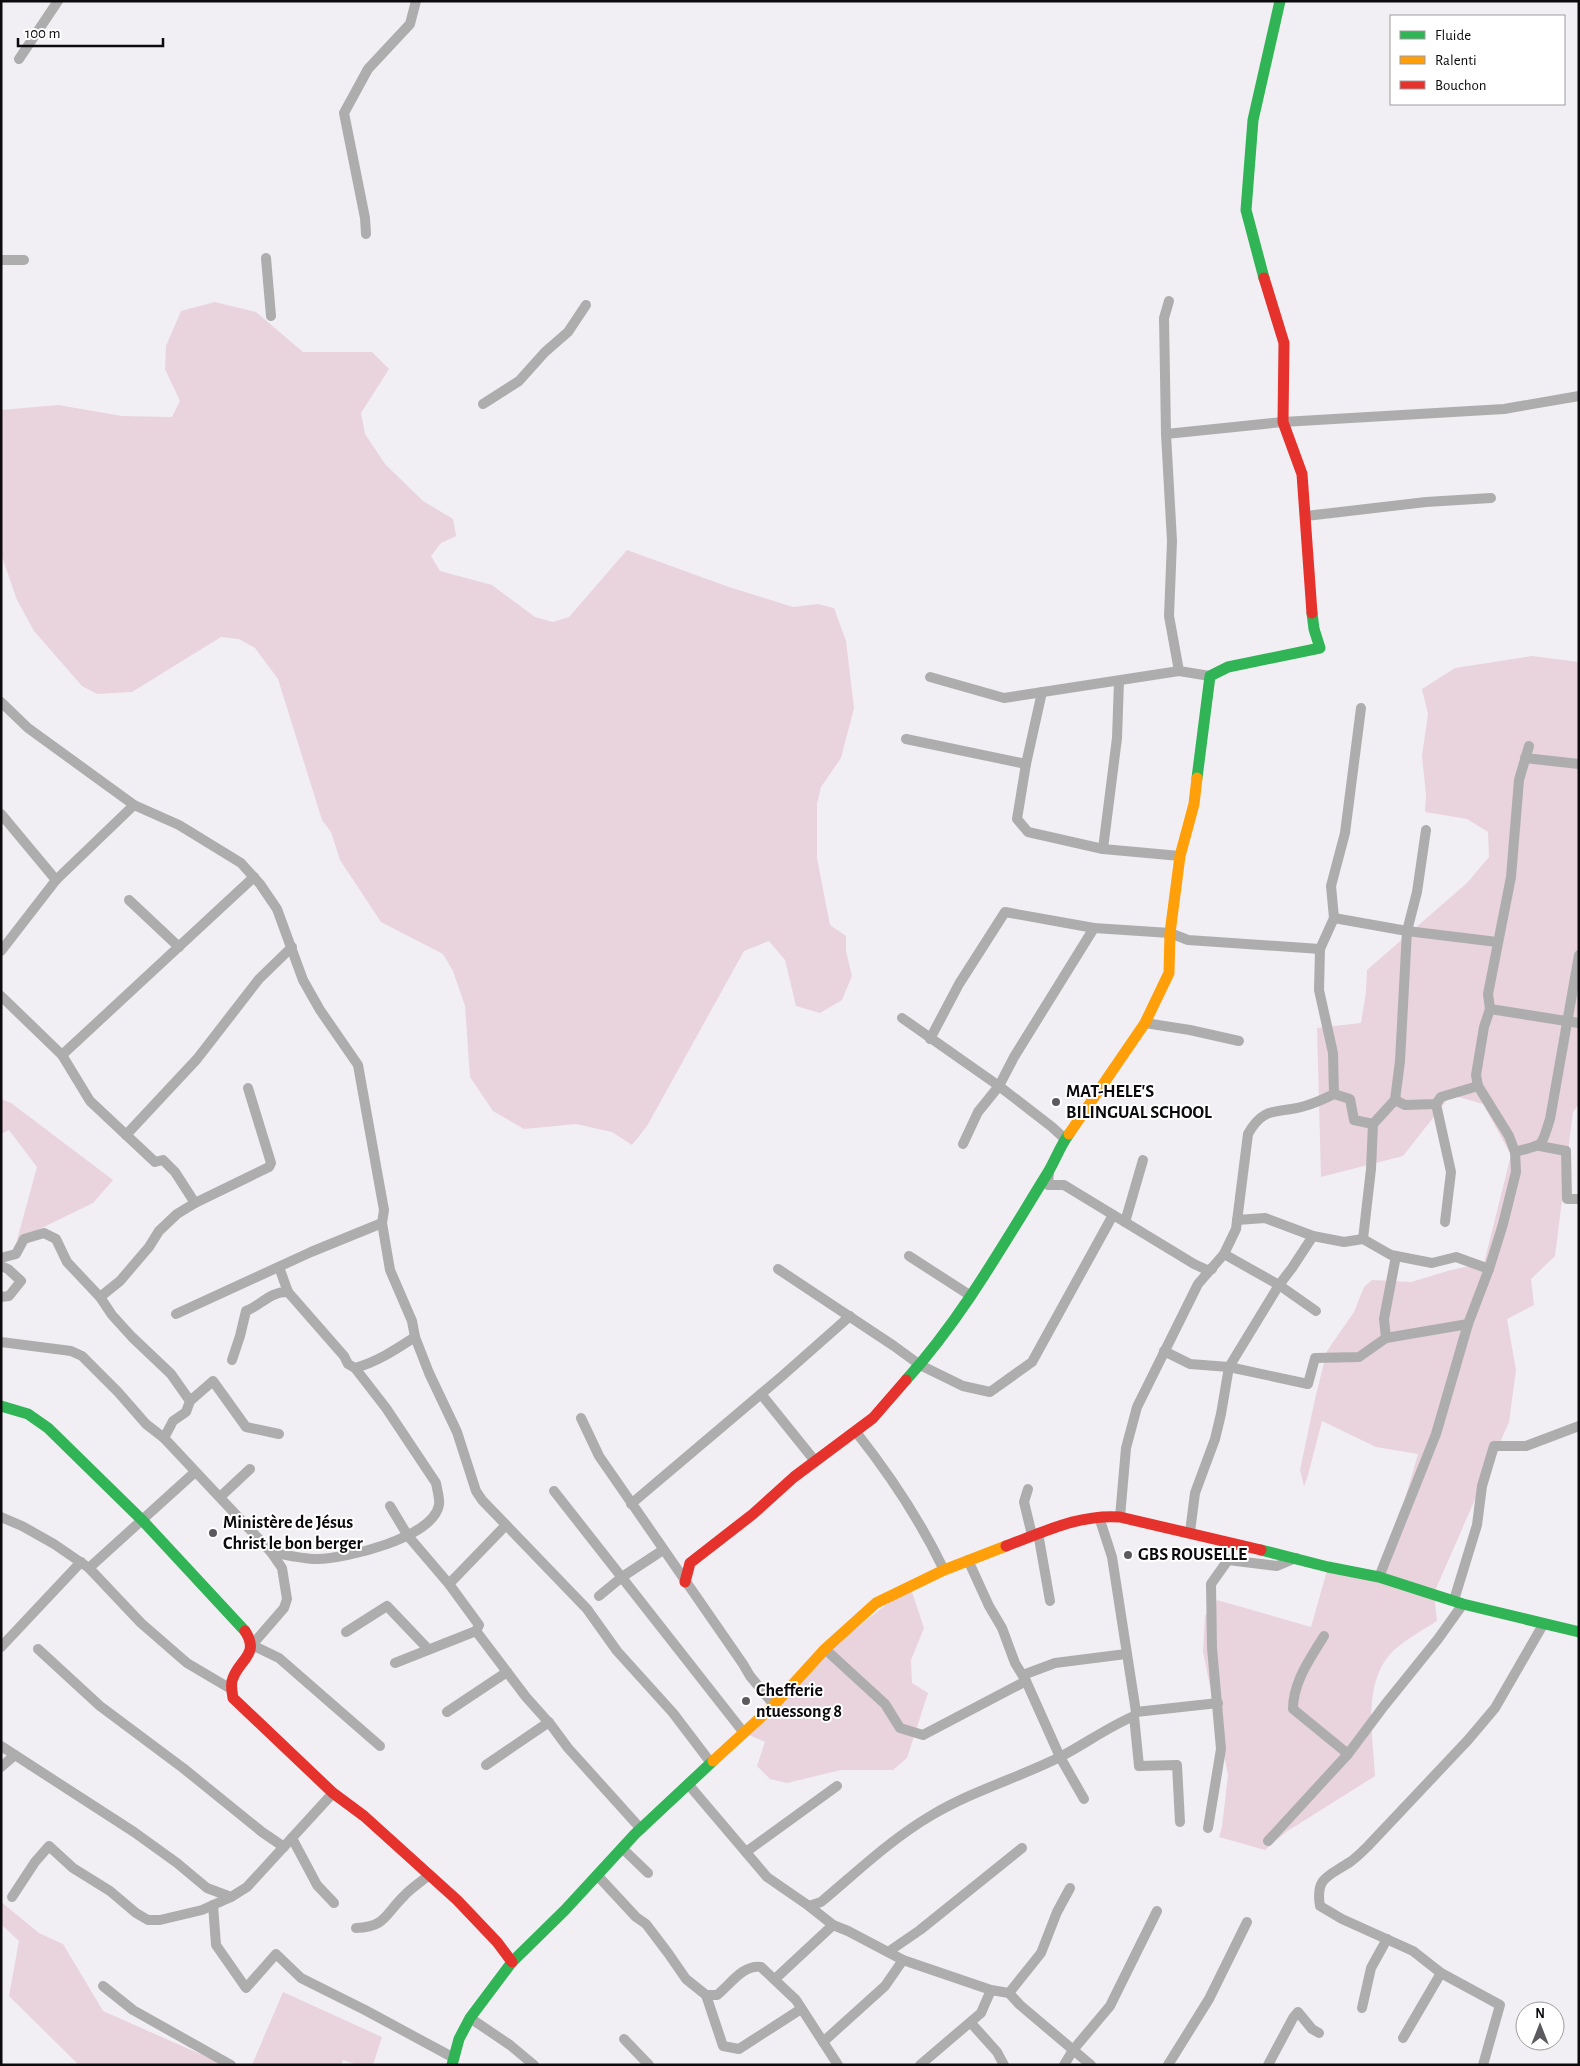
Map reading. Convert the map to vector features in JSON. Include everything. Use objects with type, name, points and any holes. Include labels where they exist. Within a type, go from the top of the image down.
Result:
[{"type":"street","points":[[19,59],[58,1]]},
{"type":"street","points":[[366,234],[365,218],[344,113],[368,69],[410,24],[416,1]]},
{"type":"street","points":[[930,677],[1004,698],[1179,671],[1210,676],[1228,667],[1320,648],[1314,629],[1309,593],[1306,516],[1302,474],[1283,422],[1284,342],[1246,210],[1253,120],[1280,1]]},
{"type":"street","points":[[266,258],[270,316]]},
{"type":"street","points":[[1,260],[24,260]]},
{"type":"street","points":[[1169,302],[1164,318],[1166,434],[1172,542],[1169,616],[1179,671]]},
{"type":"street","points":[[483,404],[519,381],[545,352],[568,332],[586,305]]},
{"type":"street","points":[[1166,434],[1283,422],[1504,409],[1579,396]]},
{"type":"street","points":[[1306,516],[1426,502],[1491,498]]},
{"type":"street","points":[[685,1582],[690,1563],[753,1514],[794,1477],[873,1418],[920,1365],[971,1296],[1049,1171],[1065,1139],[1144,1023],[1169,973],[1170,933],[1180,856],[1194,804],[1210,676]]},
{"type":"street","points":[[1103,849],[1117,738],[1119,681]]},
{"type":"street","points":[[1042,692],[1026,764],[1017,819],[1028,832],[1103,849],[1180,856]]},
{"type":"street","points":[[1,702],[28,728],[134,805],[179,825],[241,863],[254,877],[277,909],[303,980],[358,1065],[384,1210],[382,1223],[390,1270],[412,1321],[415,1338],[440,1398],[457,1432],[476,1491],[482,1500],[587,1609],[617,1651],[672,1713],[711,1763]]},
{"type":"street","points":[[1334,1094],[1333,1053],[1319,990],[1320,949],[1334,918],[1331,886],[1345,833],[1361,708]]},
{"type":"street","points":[[906,739],[1026,764]]},
{"type":"street","points":[[1379,1577],[1436,1434],[1468,1324],[1489,1270],[1516,1172],[1515,1152],[1509,1136],[1478,1086],[1476,1075],[1484,1027],[1490,1009],[1488,994],[1497,942],[1511,877],[1519,780],[1529,746]]},
{"type":"street","points":[[1525,758],[1579,764]]},
{"type":"street","points":[[1,951],[56,880],[134,805]]},
{"type":"street","points":[[1,814],[56,880]]},
{"type":"street","points":[[1363,1239],[1372,1159],[1373,1124],[1395,1100],[1400,1061],[1407,932],[1417,892],[1426,830]]},
{"type":"street","points":[[62,1055],[254,877]]},
{"type":"street","points":[[129,900],[179,947]]},
{"type":"street","points":[[930,1039],[959,984],[1005,912],[1094,928],[1170,933],[1188,940],[1320,949]]},
{"type":"street","points":[[1334,918],[1407,932],[1497,942]]},
{"type":"street","points":[[962,1144],[978,1112],[999,1086],[1014,1058],[1094,928]]},
{"type":"street","points":[[126,1135],[197,1059],[259,979],[292,947]]},
{"type":"street","points":[[1540,1146],[1550,1118],[1574,1022],[1579,955]]},
{"type":"street","points":[[1,996],[62,1055],[90,1101],[155,1162],[163,1160],[175,1172],[195,1203]]},
{"type":"street","points":[[1490,1009],[1574,1022]]},
{"type":"street","points":[[902,1018],[999,1086],[1065,1139]]},
{"type":"street","points":[[1144,1023],[1239,1040]]},
{"type":"street","points":[[1445,1222],[1451,1172],[1436,1104],[1441,1097],[1478,1086]]},
{"type":"street","points":[[100,1297],[120,1281],[149,1247],[159,1231],[177,1214],[195,1203],[269,1167],[271,1163],[269,1155],[248,1088]]},
{"type":"street","points":[[1120,1516],[1126,1448],[1138,1407],[1198,1284],[1224,1254],[1236,1228],[1248,1134],[1254,1122],[1264,1114],[1308,1106],[1334,1094],[1350,1099],[1354,1120],[1373,1124]]},
{"type":"street","points":[[1395,1100],[1404,1105],[1436,1104]]},
{"type":"street","points":[[1515,1152],[1540,1146],[1566,1151],[1567,1199],[1579,1199]]},
{"type":"street","points":[[1125,1222],[1143,1160]]},
{"type":"street","points":[[1049,1171],[1048,1185],[1064,1185],[1194,1264],[1207,1270],[1212,1270]]},
{"type":"street","points":[[778,1269],[920,1365],[963,1386],[990,1392],[1032,1362],[1113,1215]]},
{"type":"street","points":[[1237,1220],[1265,1218],[1313,1236],[1344,1242],[1363,1239],[1396,1256],[1432,1263],[1456,1257],[1489,1270]]},
{"type":"street","points":[[176,1314],[278,1267],[382,1223]]},
{"type":"street","points":[[1,1258],[16,1254],[24,1239],[44,1233],[56,1239],[66,1262],[100,1297],[112,1315],[171,1374],[190,1401]]},
{"type":"street","points":[[1190,1532],[1195,1493],[1222,1414],[1229,1366],[1279,1285],[1313,1236]]},
{"type":"street","points":[[1224,1254],[1279,1285],[1316,1311]]},
{"type":"street","points":[[909,1256],[971,1296]]},
{"type":"street","points":[[1386,1338],[1384,1319],[1396,1256]]},
{"type":"street","points":[[1194,1264],[1198,1284]]},
{"type":"street","points":[[1,1266],[8,1269],[21,1280],[9,1296],[1,1297]]},
{"type":"street","points":[[271,1552],[316,1559],[345,1557],[378,1548],[408,1536],[436,1514],[439,1505],[436,1483],[386,1408],[288,1292],[278,1267]]},
{"type":"street","points":[[232,1360],[246,1311],[254,1308],[274,1294],[288,1292]]},
{"type":"street","points":[[631,1504],[850,1316]]},
{"type":"street","points":[[1164,1351],[1190,1364],[1229,1366],[1308,1384],[1315,1358],[1359,1358],[1386,1338],[1468,1324]]},
{"type":"street","points":[[354,1368],[369,1364],[392,1353],[415,1338]]},
{"type":"street","points":[[1,1342],[71,1351],[82,1356],[118,1392],[146,1424],[164,1438],[271,1552],[282,1568],[287,1599],[284,1608],[252,1645],[249,1653],[232,1675],[230,1682],[233,1698],[333,1792],[364,1816],[471,1914],[497,1942],[512,1962]]},
{"type":"street","points":[[164,1438],[173,1421],[186,1412],[190,1401],[213,1381],[246,1427],[279,1434]]},
{"type":"street","points":[[761,1394],[816,1461]]},
{"type":"street","points":[[1,1406],[16,1409],[38,1420],[143,1521],[246,1632],[252,1645],[279,1658],[380,1746]]},
{"type":"street","points":[[581,1418],[599,1456],[631,1504],[750,1676],[774,1705]]},
{"type":"street","points":[[1268,1840],[1348,1754],[1438,1639],[1458,1602],[1477,1525],[1482,1486],[1494,1446],[1526,1446],[1579,1426]]},
{"type":"street","points":[[856,1432],[890,1475],[934,1548],[944,1570]]},
{"type":"street","points":[[220,1497],[250,1469]]},
{"type":"street","points":[[1,1647],[85,1565],[143,1521],[195,1472]]},
{"type":"street","points":[[1028,1489],[1024,1502],[1035,1534],[1050,1601]]},
{"type":"street","points":[[554,1491],[744,1733]]},
{"type":"street","points":[[390,1506],[408,1536],[449,1584],[480,1625],[476,1631],[395,1663]]},
{"type":"street","points":[[1099,1516],[1112,1558],[1135,1714],[1139,1766],[1177,1764],[1180,1822]]},
{"type":"street","points":[[213,1905],[216,1945],[246,1988],[276,1954],[301,1978],[365,2010],[453,2061],[459,2039],[470,2018],[512,1962],[565,1910],[640,1829],[774,1705],[825,1649],[876,1603],[944,1570],[1074,1520],[1099,1516],[1120,1516],[1328,1567],[1379,1577],[1458,1602],[1579,1632]]},
{"type":"street","points":[[1,1518],[22,1526],[85,1565],[141,1623],[187,1663],[231,1689]]},
{"type":"street","points":[[449,1584],[506,1525]]},
{"type":"street","points":[[599,1596],[622,1577],[662,1550]]},
{"type":"street","points":[[1208,1828],[1221,1749],[1212,1648],[1211,1584],[1228,1560],[1277,1566],[1297,1558]]},
{"type":"street","points":[[968,1560],[989,1606],[1002,1628],[1015,1663],[1024,1678],[1060,1757],[1084,1799]]},
{"type":"street","points":[[346,1632],[387,1606],[428,1649]]},
{"type":"street","points":[[1483,2065],[1500,2005],[1441,1973],[1413,1951],[1342,1919],[1320,1906],[1318,1892],[1327,1875],[1351,1862],[1368,1846],[1468,1740],[1500,1700],[1544,1623]]},
{"type":"street","points":[[476,1631],[568,1748],[640,1829]]},
{"type":"street","points":[[1324,1636],[1303,1672],[1293,1695],[1293,1709],[1348,1754]]},
{"type":"street","points":[[38,1649],[100,1706],[284,1847]]},
{"type":"street","points":[[825,1649],[885,1704],[900,1728],[923,1735],[1024,1678],[1055,1663],[1126,1654]]},
{"type":"street","points":[[447,1712],[507,1672]]},
{"type":"street","points":[[809,1906],[821,1902],[888,1844],[930,1816],[960,1800],[1060,1757],[1135,1714],[1218,1703]]},
{"type":"street","points":[[486,1764],[548,1722]]},
{"type":"street","points":[[1,1746],[134,1832],[177,1863],[207,1888],[232,1897]]},
{"type":"street","points":[[1,1767],[14,1756]]},
{"type":"street","points":[[688,1784],[767,1877],[833,1925],[904,1960],[991,1990],[1009,1993],[1020,2005],[1091,2065]]},
{"type":"street","points":[[746,1852],[837,1786]]},
{"type":"street","points":[[12,1897],[35,1862],[49,1846],[73,1868],[110,1891],[136,1913],[148,1920],[171,1918],[202,1910],[232,1897],[247,1887],[333,1792]]},
{"type":"street","points":[[292,1838],[317,1885],[334,1903]]},
{"type":"street","points":[[622,1848],[648,1873]]},
{"type":"street","points":[[888,1952],[920,1930],[1022,1848]]},
{"type":"street","points":[[356,1928],[375,1926],[383,1920],[403,1896],[429,1875]]},
{"type":"street","points":[[596,1875],[636,1917],[646,1924],[686,1979],[706,1995],[723,2046],[739,2049],[801,2009]]},
{"type":"street","points":[[1009,1993],[1041,1953],[1057,1912],[1070,1888]]},
{"type":"street","points":[[1064,2065],[1073,2050],[1110,2006],[1157,1911]]},
{"type":"street","points":[[1168,2065],[1209,1999],[1248,1922]]},
{"type":"street","points":[[776,1979],[833,1925]]},
{"type":"street","points":[[1362,2008],[1371,1968],[1386,1939]]},
{"type":"street","points":[[824,2042],[885,1986],[904,1960]]},
{"type":"street","points":[[706,1995],[716,1995],[746,1968],[754,1965],[761,1966],[776,1979],[801,2009],[838,2065]]},
{"type":"street","points":[[1403,2038],[1441,1973]]},
{"type":"street","points":[[103,1986],[133,2010],[231,2065]]},
{"type":"street","points":[[920,2065],[981,2013],[991,1990]]},
{"type":"street","points":[[1268,2065],[1298,2012],[1312,2029],[1319,2033]]},
{"type":"street","points":[[470,2018],[510,2045],[534,2065]]},
{"type":"street","points":[[971,2023],[997,2052],[1004,2065]]},
{"type":"street","points":[[624,2039],[637,2061],[649,2065]]},
{"type":"shaded area","points":[[215,302],[256,312],[303,352],[372,352],[389,369],[361,413],[365,434],[385,464],[423,501],[453,519],[456,536],[441,543],[431,556],[440,571],[492,585],[535,617],[553,622],[569,617],[627,550],[726,586],[793,607],[818,604],[834,608],[846,641],[854,708],[841,758],[821,787],[817,804],[817,858],[830,925],[846,936],[846,951],[852,976],[842,1000],[820,1013],[796,1006],[785,960],[769,941],[744,951],[647,1126],[632,1145],[612,1132],[576,1124],[524,1129],[493,1111],[470,1077],[465,1006],[453,971],[443,954],[381,922],[340,860],[331,832],[322,820],[278,679],[255,648],[239,639],[221,637],[132,692],[97,694],[82,686],[34,631],[17,600],[1,554],[1,410],[58,405],[122,416],[172,417],[180,401],[165,369],[166,346],[181,311]]},
{"type":"shaded area","points":[[1532,656],[1579,662],[1579,1104],[1573,1112],[1555,1256],[1531,1279],[1534,1305],[1507,1319],[1516,1370],[1509,1422],[1434,1593],[1437,1621],[1392,1652],[1376,1679],[1372,1711],[1375,1776],[1286,1832],[1265,1850],[1219,1837],[1222,1827],[1228,1775],[1203,1652],[1205,1616],[1217,1600],[1311,1627],[1328,1567],[1379,1577],[1390,1550],[1418,1454],[1376,1447],[1322,1421],[1304,1486],[1300,1470],[1327,1351],[1354,1312],[1364,1287],[1372,1280],[1411,1282],[1451,1270],[1484,1263],[1511,1155],[1483,1104],[1451,1095],[1403,1156],[1321,1177],[1317,1028],[1361,1023],[1367,970],[1467,883],[1489,857],[1488,832],[1467,819],[1425,812],[1426,795],[1422,756],[1428,714],[1422,689],[1455,668]]},
{"type":"shaded area","points":[[1,1099],[11,1103],[113,1180],[93,1203],[17,1240],[37,1167],[9,1130],[1,1134]]},
{"type":"shaded area","points":[[910,1586],[924,1628],[911,1660],[912,1683],[928,1693],[907,1758],[893,1770],[841,1770],[787,1783],[770,1779],[757,1766],[765,1742],[744,1733],[808,1666]]},
{"type":"shaded area","points":[[1,1902],[39,1933],[63,1944],[103,2011],[225,2065],[79,2065],[9,1996],[19,1941],[1,1924]]},
{"type":"shaded area","points":[[283,1992],[382,2037],[373,2065],[358,2065],[343,2060],[341,2065],[252,2065]]},
{"type":"traffic: fast","points":[[1264,278],[1246,210],[1253,120],[1280,1]]},
{"type":"traffic: fast","points":[[1197,778],[1210,676],[1228,667],[1320,648],[1314,629],[1312,613]]},
{"type":"traffic: fast","points":[[906,1380],[964,1306],[1047,1174],[1069,1134]]},
{"type":"traffic: fast","points":[[1,1406],[28,1414],[48,1428],[143,1521],[245,1631]]},
{"type":"traffic: fast","points":[[1261,1550],[1328,1567],[1379,1577],[1463,1604],[1579,1632]]},
{"type":"traffic: fast","points":[[452,2065],[459,2039],[470,2018],[512,1962],[565,1910],[635,1834],[713,1761]]},
{"type":"traffic: slow","points":[[1069,1134],[1145,1023],[1169,973],[1170,933],[1180,856],[1194,804],[1197,778]]},
{"type":"traffic: slow","points":[[713,1761],[774,1705],[825,1649],[876,1603],[944,1570],[1006,1546]]},
{"type":"traffic: jam","points":[[1264,278],[1284,343],[1283,422],[1302,474],[1312,613]]},
{"type":"traffic: jam","points":[[685,1582],[690,1563],[753,1514],[794,1477],[873,1418],[906,1380]]},
{"type":"traffic: jam","points":[[1006,1546],[1076,1521],[1090,1518],[1120,1517],[1261,1550]]},
{"type":"traffic: jam","points":[[245,1631],[249,1639],[250,1651],[232,1680],[233,1698],[333,1793],[364,1816],[457,1900],[497,1942],[512,1962]]},
{"type":"place","name":"MAT-HELE'S BILINGUAL SCHOOL","points":[[1056,1102]]},
{"type":"place","name":"Ministère de Jésus Christ le bon berger","points":[[213,1533]]},
{"type":"place","name":"GBS ROUSELLE","points":[[1128,1555]]},
{"type":"place","name":"Chefferie ntuessong 8","points":[[746,1701]]}]
